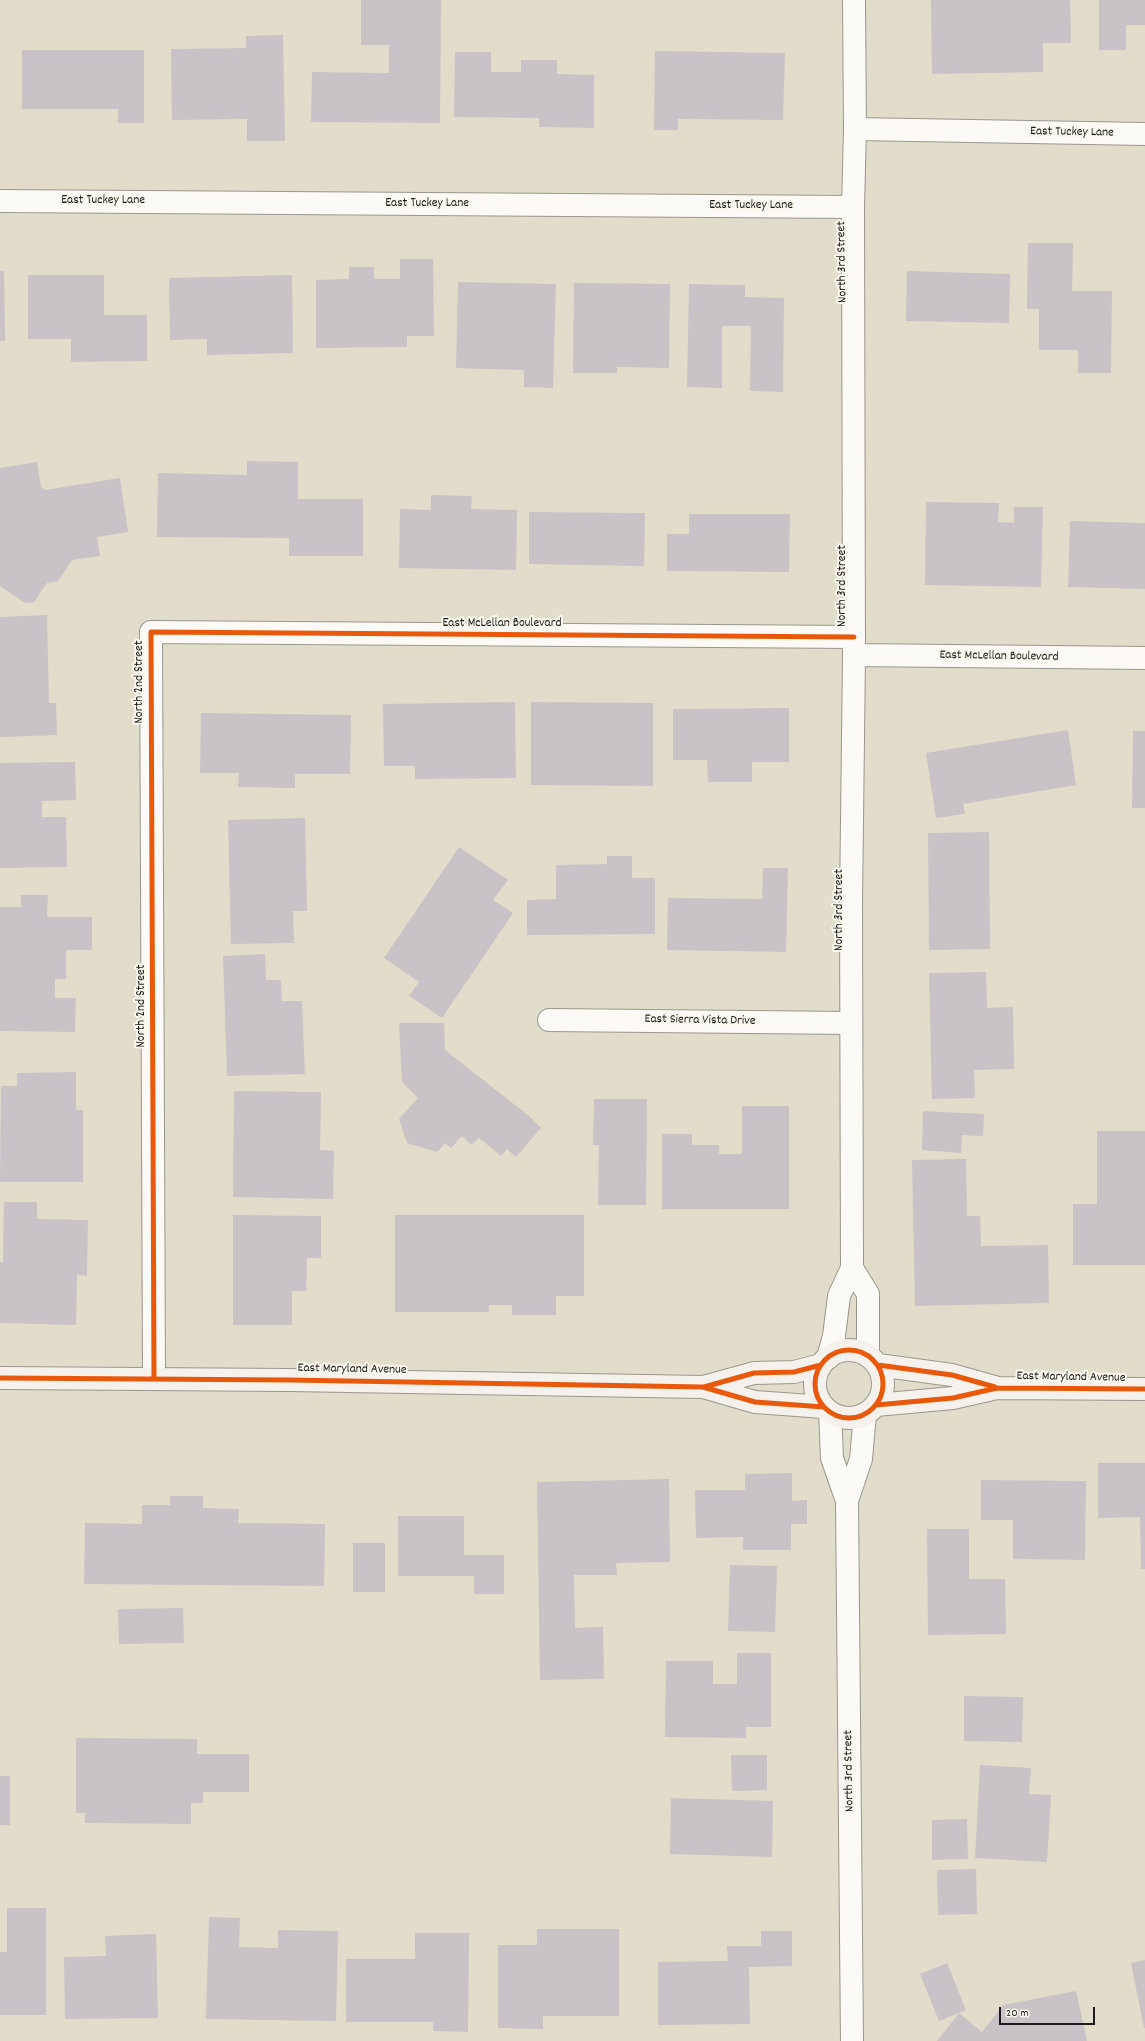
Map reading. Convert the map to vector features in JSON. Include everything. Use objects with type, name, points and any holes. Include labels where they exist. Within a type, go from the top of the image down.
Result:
[{"type":"street","name":"North 3rd Street","points":[[825,1361],[834,1336],[839,1296],[852,1268],[851,1023],[854,646],[854,0]]},
{"type":"street","name":"East Tuckey Lane","points":[[855,129],[1145,134]]},
{"type":"street","name":"East Tuckey Lane","points":[[0,201],[853,206]]},
{"type":"street","name":"East McLellan Boulevard","points":[[151,632],[854,646],[1145,658]]},
{"type":"street","name":"North 2nd Street","points":[[151,632],[154,1379]]},
{"type":"street","name":"East Sierra Vista Drive","points":[[549,1020],[851,1023]]},
{"type":"street","points":[[852,1268],[868,1294],[873,1360],[883,1381],[883,1389],[870,1410]]},
{"type":"street","name":"East Maryland Avenue","points":[[0,1378],[703,1387],[754,1374],[794,1372],[825,1361],[838,1352],[848,1350],[859,1351],[873,1360],[952,1375],[997,1388]]},
{"type":"street","points":[[825,1361],[815,1382],[819,1400],[827,1409]]},
{"type":"street","name":"East Maryland Avenue","points":[[703,1387],[755,1402],[827,1409],[847,1418],[870,1410],[953,1398],[997,1388],[1145,1389]]},
{"type":"street","name":"North 3rd Street","points":[[827,1409],[832,1458],[847,1501],[852,2041]]},
{"type":"street","name":"North 3rd Street","points":[[847,1501],[861,1459],[870,1410]]},
{"type":"building","points":[[361,0],[441,0],[440,123],[311,122],[312,72],[389,73],[389,45],[361,45]]},
{"type":"building","points":[[931,0],[1070,0],[1071,43],[1043,43],[1043,72],[932,74]]},
{"type":"building","points":[[1099,0],[1145,0],[1145,25],[1126,25],[1126,50],[1099,50]]},
{"type":"building","points":[[283,35],[285,141],[247,141],[247,119],[172,120],[171,49],[246,48],[246,36]]},
{"type":"building","points":[[22,50],[144,50],[144,123],[118,123],[118,109],[22,109]]},
{"type":"building","points":[[655,51],[785,53],[783,120],[678,119],[678,130],[654,130]]},
{"type":"building","points":[[455,52],[491,52],[491,72],[521,72],[521,60],[557,60],[557,74],[594,75],[594,128],[539,127],[539,118],[454,117]]},
{"type":"building","points":[[1028,243],[1073,243],[1072,291],[1112,291],[1111,373],[1078,373],[1078,350],[1039,350],[1039,309],[1027,309]]},
{"type":"building","points":[[400,259],[433,259],[434,336],[407,336],[407,347],[316,348],[316,280],[349,279],[349,267],[374,267],[374,279],[400,279]]},
{"type":"building","points":[[0,271],[4,271],[5,341],[0,341]]},
{"type":"building","points":[[907,271],[1010,274],[1009,323],[906,321]]},
{"type":"building","points":[[28,275],[104,275],[104,315],[147,315],[147,361],[71,362],[71,339],[28,339]]},
{"type":"building","points":[[292,275],[293,353],[207,355],[207,339],[170,340],[169,278]]},
{"type":"building","points":[[458,282],[556,284],[553,388],[524,387],[524,370],[456,368]]},
{"type":"building","points":[[574,283],[670,284],[669,368],[617,367],[617,373],[573,373]]},
{"type":"building","points":[[689,284],[745,285],[745,297],[784,298],[783,392],[750,391],[751,326],[722,326],[722,388],[687,387]]},
{"type":"building","points":[[247,461],[298,462],[298,499],[363,499],[363,556],[289,556],[289,538],[157,537],[158,473],[247,475]]},
{"type":"building","points":[[37,462],[41,487],[45,490],[120,478],[128,532],[97,537],[100,556],[72,560],[58,581],[47,583],[34,602],[25,603],[0,586],[0,468]]},
{"type":"building","points":[[431,495],[472,496],[471,509],[517,510],[516,570],[399,568],[400,509],[431,510]]},
{"type":"building","points":[[926,502],[999,503],[998,522],[1014,523],[1014,507],[1043,507],[1041,587],[925,585]]},
{"type":"building","points":[[529,512],[645,513],[644,566],[529,564]]},
{"type":"building","points":[[689,514],[790,514],[789,572],[667,571],[667,534],[689,534]]},
{"type":"building","points":[[1070,521],[1145,523],[1145,589],[1068,587]]},
{"type":"building","points":[[47,615],[49,703],[56,703],[57,735],[0,737],[0,617]]},
{"type":"building","points":[[515,702],[516,778],[415,779],[415,766],[384,766],[383,704]]},
{"type":"building","points":[[531,702],[653,703],[653,786],[531,785]]},
{"type":"building","points":[[789,708],[789,762],[752,762],[752,782],[708,782],[707,760],[673,760],[673,709]]},
{"type":"building","points":[[201,713],[351,715],[350,774],[295,774],[295,788],[238,787],[239,773],[200,773]]},
{"type":"building","points":[[1068,730],[1076,785],[963,804],[965,814],[936,818],[926,753]]},
{"type":"building","points":[[1133,731],[1145,731],[1145,808],[1132,808]]},
{"type":"building","points":[[75,762],[76,800],[42,801],[42,817],[66,817],[67,867],[0,868],[0,763]]},
{"type":"building","points":[[305,818],[307,911],[293,911],[294,943],[231,944],[228,820]]},
{"type":"building","points":[[989,832],[990,949],[929,950],[928,833]]},
{"type":"building","points":[[459,847],[508,880],[493,900],[513,913],[442,1018],[409,996],[419,982],[384,958]]},
{"type":"building","points":[[607,856],[632,856],[632,878],[655,878],[655,934],[527,935],[527,900],[556,899],[556,865],[607,864]]},
{"type":"building","points":[[763,868],[788,868],[786,952],[667,950],[668,898],[762,899]]},
{"type":"building","points":[[21,895],[48,895],[47,917],[92,917],[92,950],[66,950],[66,979],[55,979],[55,998],[76,998],[75,1032],[0,1031],[0,907],[21,907]]},
{"type":"building","points":[[265,954],[266,980],[281,980],[282,1001],[302,1001],[305,1074],[227,1076],[223,956]]},
{"type":"building","points":[[986,972],[987,1008],[1013,1007],[1014,1069],[974,1070],[975,1098],[932,1099],[929,973]]},
{"type":"building","points":[[399,1023],[444,1023],[445,1050],[529,1116],[541,1128],[516,1157],[507,1149],[501,1156],[479,1138],[471,1145],[462,1136],[451,1148],[445,1143],[437,1152],[407,1143],[399,1119],[418,1098],[402,1082]]},
{"type":"building","points":[[76,1072],[76,1110],[83,1110],[83,1182],[0,1182],[1,1086],[17,1086],[17,1073]]},
{"type":"building","points":[[234,1091],[321,1092],[320,1150],[334,1151],[333,1199],[233,1197]]},
{"type":"building","points":[[594,1099],[647,1099],[646,1205],[598,1205],[599,1145],[593,1145]]},
{"type":"building","points":[[742,1106],[789,1106],[789,1209],[662,1209],[662,1134],[692,1134],[692,1145],[719,1145],[719,1154],[742,1154]]},
{"type":"building","points":[[923,1111],[984,1114],[983,1136],[962,1135],[961,1153],[922,1150]]},
{"type":"building","points":[[1097,1131],[1145,1131],[1145,1265],[1073,1265],[1073,1204],[1097,1204]]},
{"type":"building","points":[[966,1159],[967,1216],[980,1216],[981,1246],[1048,1245],[1049,1303],[915,1306],[912,1160]]},
{"type":"building","points":[[4,1202],[37,1202],[37,1219],[88,1220],[87,1276],[77,1275],[76,1325],[0,1323],[0,1262],[3,1262]]},
{"type":"building","points":[[233,1215],[321,1216],[321,1258],[307,1258],[306,1291],[292,1291],[292,1325],[233,1325]]},
{"type":"building","points":[[395,1215],[584,1215],[584,1296],[556,1296],[556,1315],[512,1315],[512,1305],[489,1305],[489,1312],[395,1312]]},
{"type":"building","points":[[1098,1463],[1145,1463],[1145,1569],[1141,1569],[1140,1517],[1098,1518]]},
{"type":"building","points":[[792,1473],[792,1501],[807,1500],[807,1524],[791,1524],[791,1550],[743,1550],[743,1537],[696,1538],[695,1490],[745,1490],[745,1474]]},
{"type":"building","points":[[669,1479],[670,1562],[616,1563],[617,1575],[574,1575],[575,1628],[603,1627],[604,1679],[540,1680],[537,1482]]},
{"type":"building","points":[[981,1480],[1086,1481],[1085,1560],[1013,1559],[1013,1520],[981,1520]]},
{"type":"building","points":[[170,1496],[203,1496],[203,1508],[239,1509],[238,1523],[325,1524],[324,1586],[84,1584],[85,1523],[142,1524],[142,1505],[170,1505]]},
{"type":"building","points":[[398,1516],[464,1516],[464,1555],[504,1555],[504,1594],[474,1594],[474,1576],[398,1576]]},
{"type":"building","points":[[927,1529],[969,1529],[969,1579],[1005,1579],[1006,1634],[928,1635]]},
{"type":"building","points":[[353,1543],[385,1543],[385,1592],[353,1592]]},
{"type":"building","points":[[730,1565],[777,1566],[775,1632],[728,1631]]},
{"type":"building","points":[[183,1608],[184,1643],[119,1644],[118,1609]]},
{"type":"building","points":[[737,1653],[771,1653],[771,1727],[746,1727],[746,1738],[665,1737],[666,1661],[713,1661],[713,1684],[737,1684]]},
{"type":"building","points":[[964,1696],[1023,1697],[1022,1742],[964,1741]]},
{"type":"building","points":[[76,1738],[197,1739],[197,1754],[249,1754],[249,1792],[203,1792],[203,1803],[191,1803],[191,1824],[85,1823],[85,1813],[76,1813]]},
{"type":"building","points":[[731,1755],[767,1755],[767,1790],[732,1791]]},
{"type":"building","points":[[980,1765],[1031,1768],[1029,1794],[1051,1795],[1047,1862],[975,1858]]},
{"type":"building","points":[[0,1776],[10,1776],[10,1825],[0,1825]]},
{"type":"building","points":[[671,1798],[773,1801],[772,1857],[670,1854]]},
{"type":"building","points":[[967,1819],[968,1859],[932,1860],[932,1820]]},
{"type":"building","points":[[976,1869],[977,1914],[938,1915],[937,1870]]},
{"type":"building","points":[[7,1908],[46,1908],[46,2015],[0,2015],[0,1952],[7,1952]]},
{"type":"building","points":[[209,1917],[240,1918],[239,1947],[278,1948],[278,1930],[338,1931],[336,2021],[206,2019]]},
{"type":"building","points":[[537,1929],[619,1929],[619,2016],[543,2016],[543,2029],[498,2028],[498,1945],[537,1945]]},
{"type":"building","points":[[761,1931],[792,1931],[792,1966],[749,1967],[750,2024],[658,2025],[658,1962],[728,1961],[727,1946],[761,1946]]},
{"type":"building","points":[[415,1933],[469,1933],[468,2032],[433,2031],[433,2022],[346,2022],[346,1959],[415,1959]]},
{"type":"building","points":[[156,1934],[158,2018],[65,2019],[64,1957],[106,1956],[105,1936]]},
{"type":"building","points":[[1145,1960],[1145,2028],[1144,2028],[1131,1963]]},
{"type":"building","points":[[947,1963],[966,2010],[939,2021],[920,1974]]},
{"type":"building","points":[[1076,1991],[1087,2041],[937,2041],[959,2013],[982,2032],[1003,2005]]},
{"type":"cycle path","points":[[154,1379],[151,632],[854,637]]},
{"type":"cycle path","points":[[849,1350],[862,1353],[873,1360],[880,1371],[883,1384],[880,1397],[873,1408],[862,1415],[849,1418],[836,1415],[825,1408],[818,1397],[815,1384],[818,1371],[825,1360],[836,1353],[849,1350]]},
{"type":"cycle path","points":[[704,1387],[754,1373],[794,1372],[821,1365]]},
{"type":"cycle path","points":[[878,1365],[952,1375],[995,1387]]},
{"type":"cycle path","points":[[0,1378],[289,1380],[703,1387],[755,1402],[824,1407]]},
{"type":"cycle path","points":[[876,1405],[953,1398],[997,1388],[1145,1389]]}]
